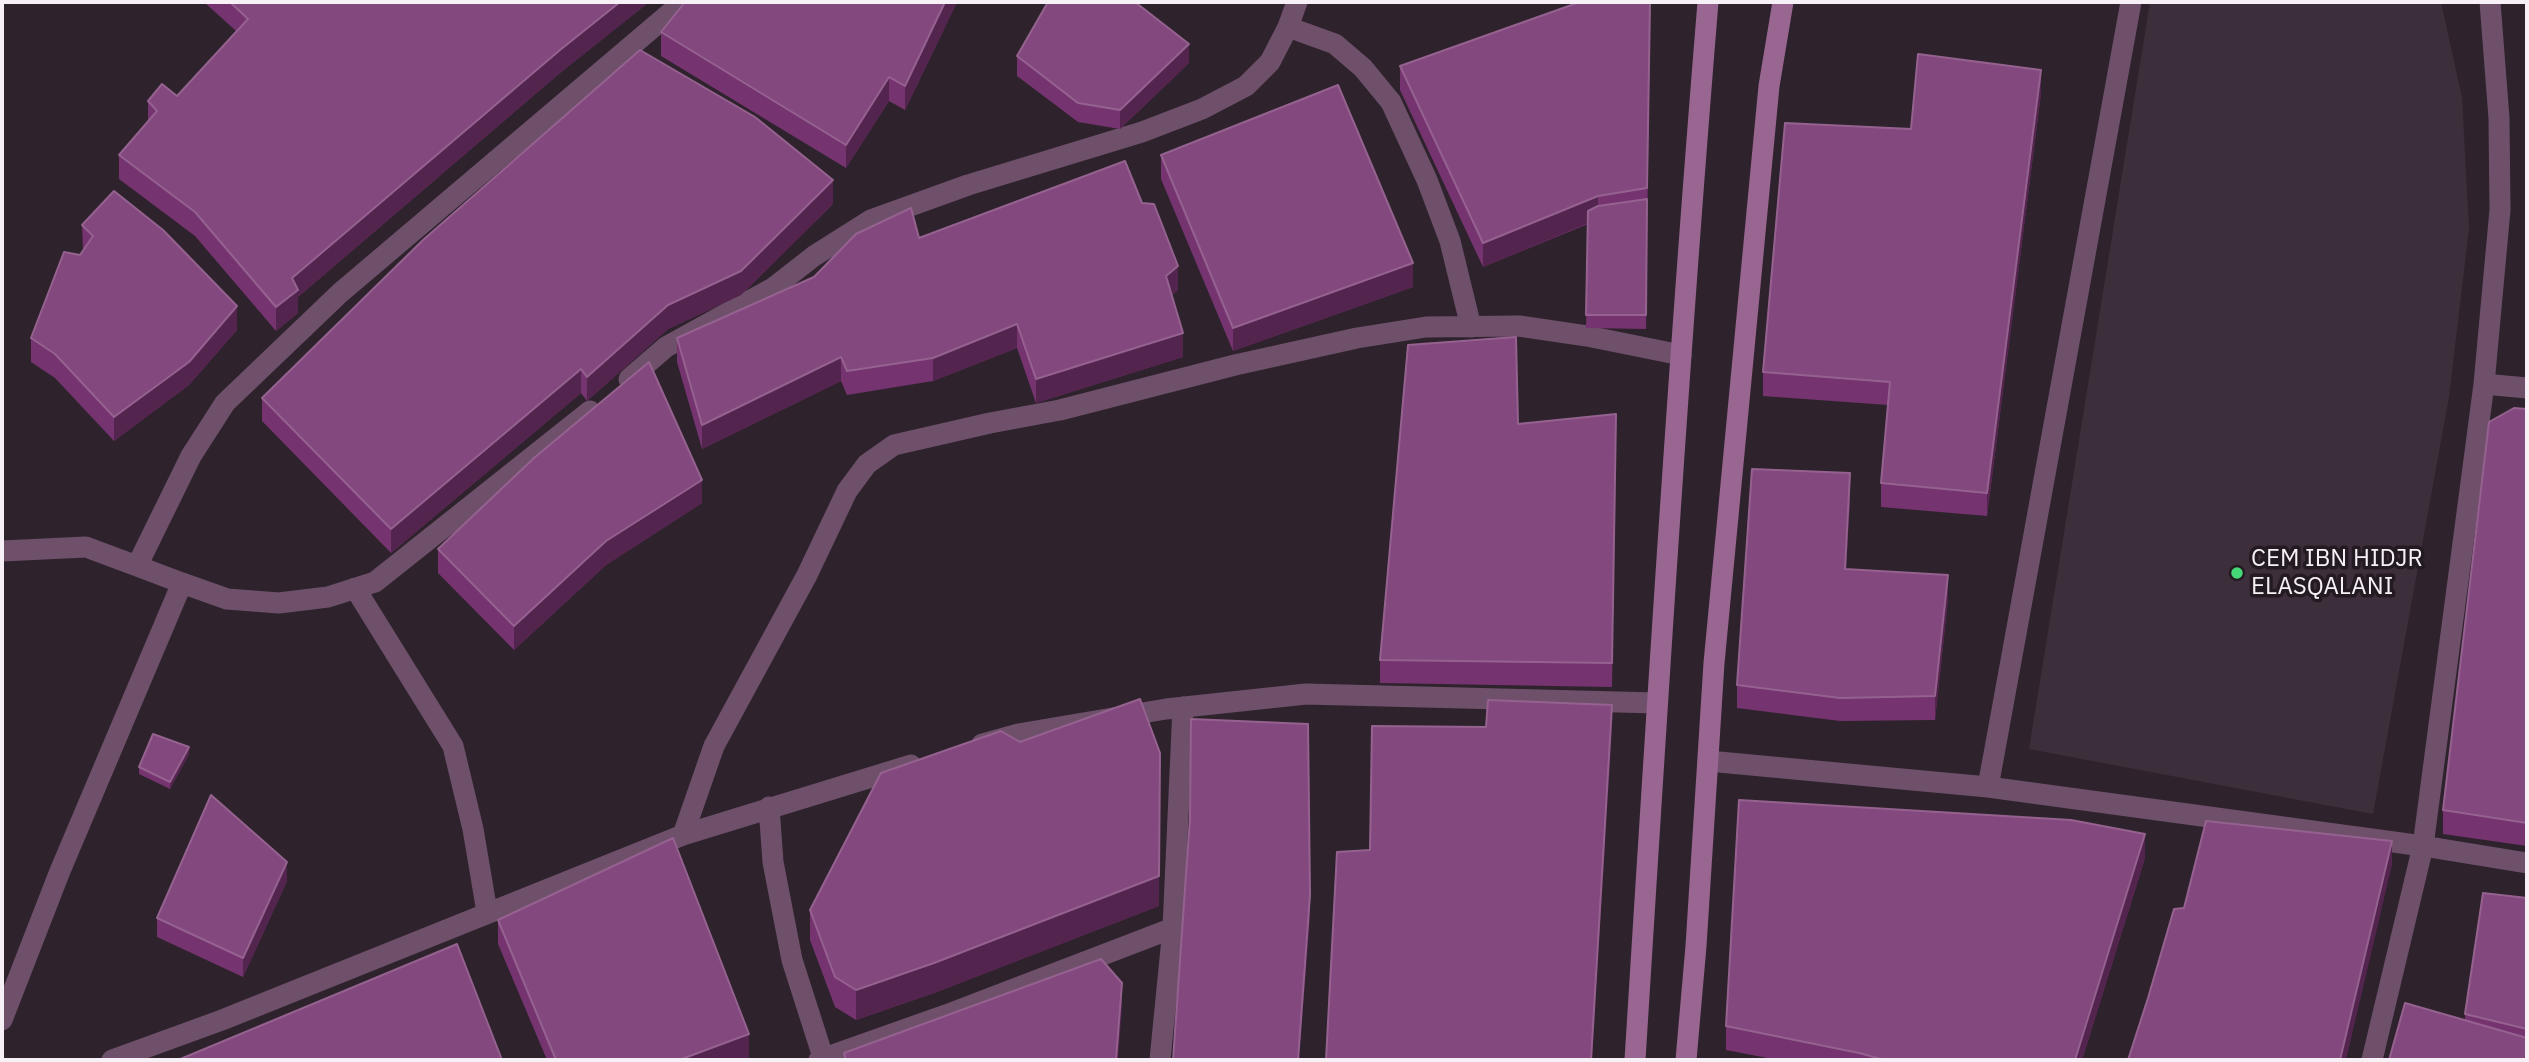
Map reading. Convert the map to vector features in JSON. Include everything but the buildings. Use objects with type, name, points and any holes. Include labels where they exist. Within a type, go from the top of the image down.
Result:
[{"type":"street","points":[[137,566],[191,456],[225,403],[340,293],[683,2]]},
{"type":"street","points":[[2,551],[86,547],[227,599],[279,603],[328,597],[375,582],[608,397],[666,347],[773,288],[814,256],[871,220],[968,185],[1142,132],[1202,110],[1246,86],[1270,62],[1297,2]]},
{"type":"street","points":[[1635,1060],[1681,355],[1708,2]]},
{"type":"street","points":[[1685,1060],[1714,663],[1769,86],[1783,2]]},
{"type":"street","points":[[1988,787],[2131,2]]},
{"type":"street","points":[[2372,1060],[2423,846],[2484,384],[2500,210],[2498,118],[2490,2]]},
{"type":"street","points":[[1288,27],[1335,44],[1363,68],[1391,102],[1427,180],[1450,241],[1471,327]]},
{"type":"street","points":[[683,835],[714,746],[807,575],[847,491],[867,464],[894,445],[1060,410],[1236,365],[1357,338],[1426,327],[1519,326],[1587,336],[1681,355]]},
{"type":"street","points":[[2484,384],[2527,388]]},
{"type":"street","points":[[2,1020],[181,583]]},
{"type":"street","points":[[355,588],[453,746],[473,829],[487,912]]},
{"type":"street","points":[[967,749],[1018,734],[1183,707],[1306,694],[1657,704]]},
{"type":"street","points":[[1160,1060],[1173,928],[1183,707]]},
{"type":"street","points":[[112,1060],[222,1020],[683,835],[928,760]]},
{"type":"street","points":[[1708,761],[1988,787],[2423,846],[2527,863]]},
{"type":"street","points":[[769,807],[773,862],[792,960],[822,1060],[1173,928]]},
{"type":"shaded area","name":"CEM IBN HIDJR ELASQALANI","points":[[2150,2],[2441,2],[2462,98],[2469,228],[2449,397],[2373,814],[2029,749]]},
{"type":"place","name":"CEM IBN HIDJR ELASQALANI","points":[[2237,573]]}]
